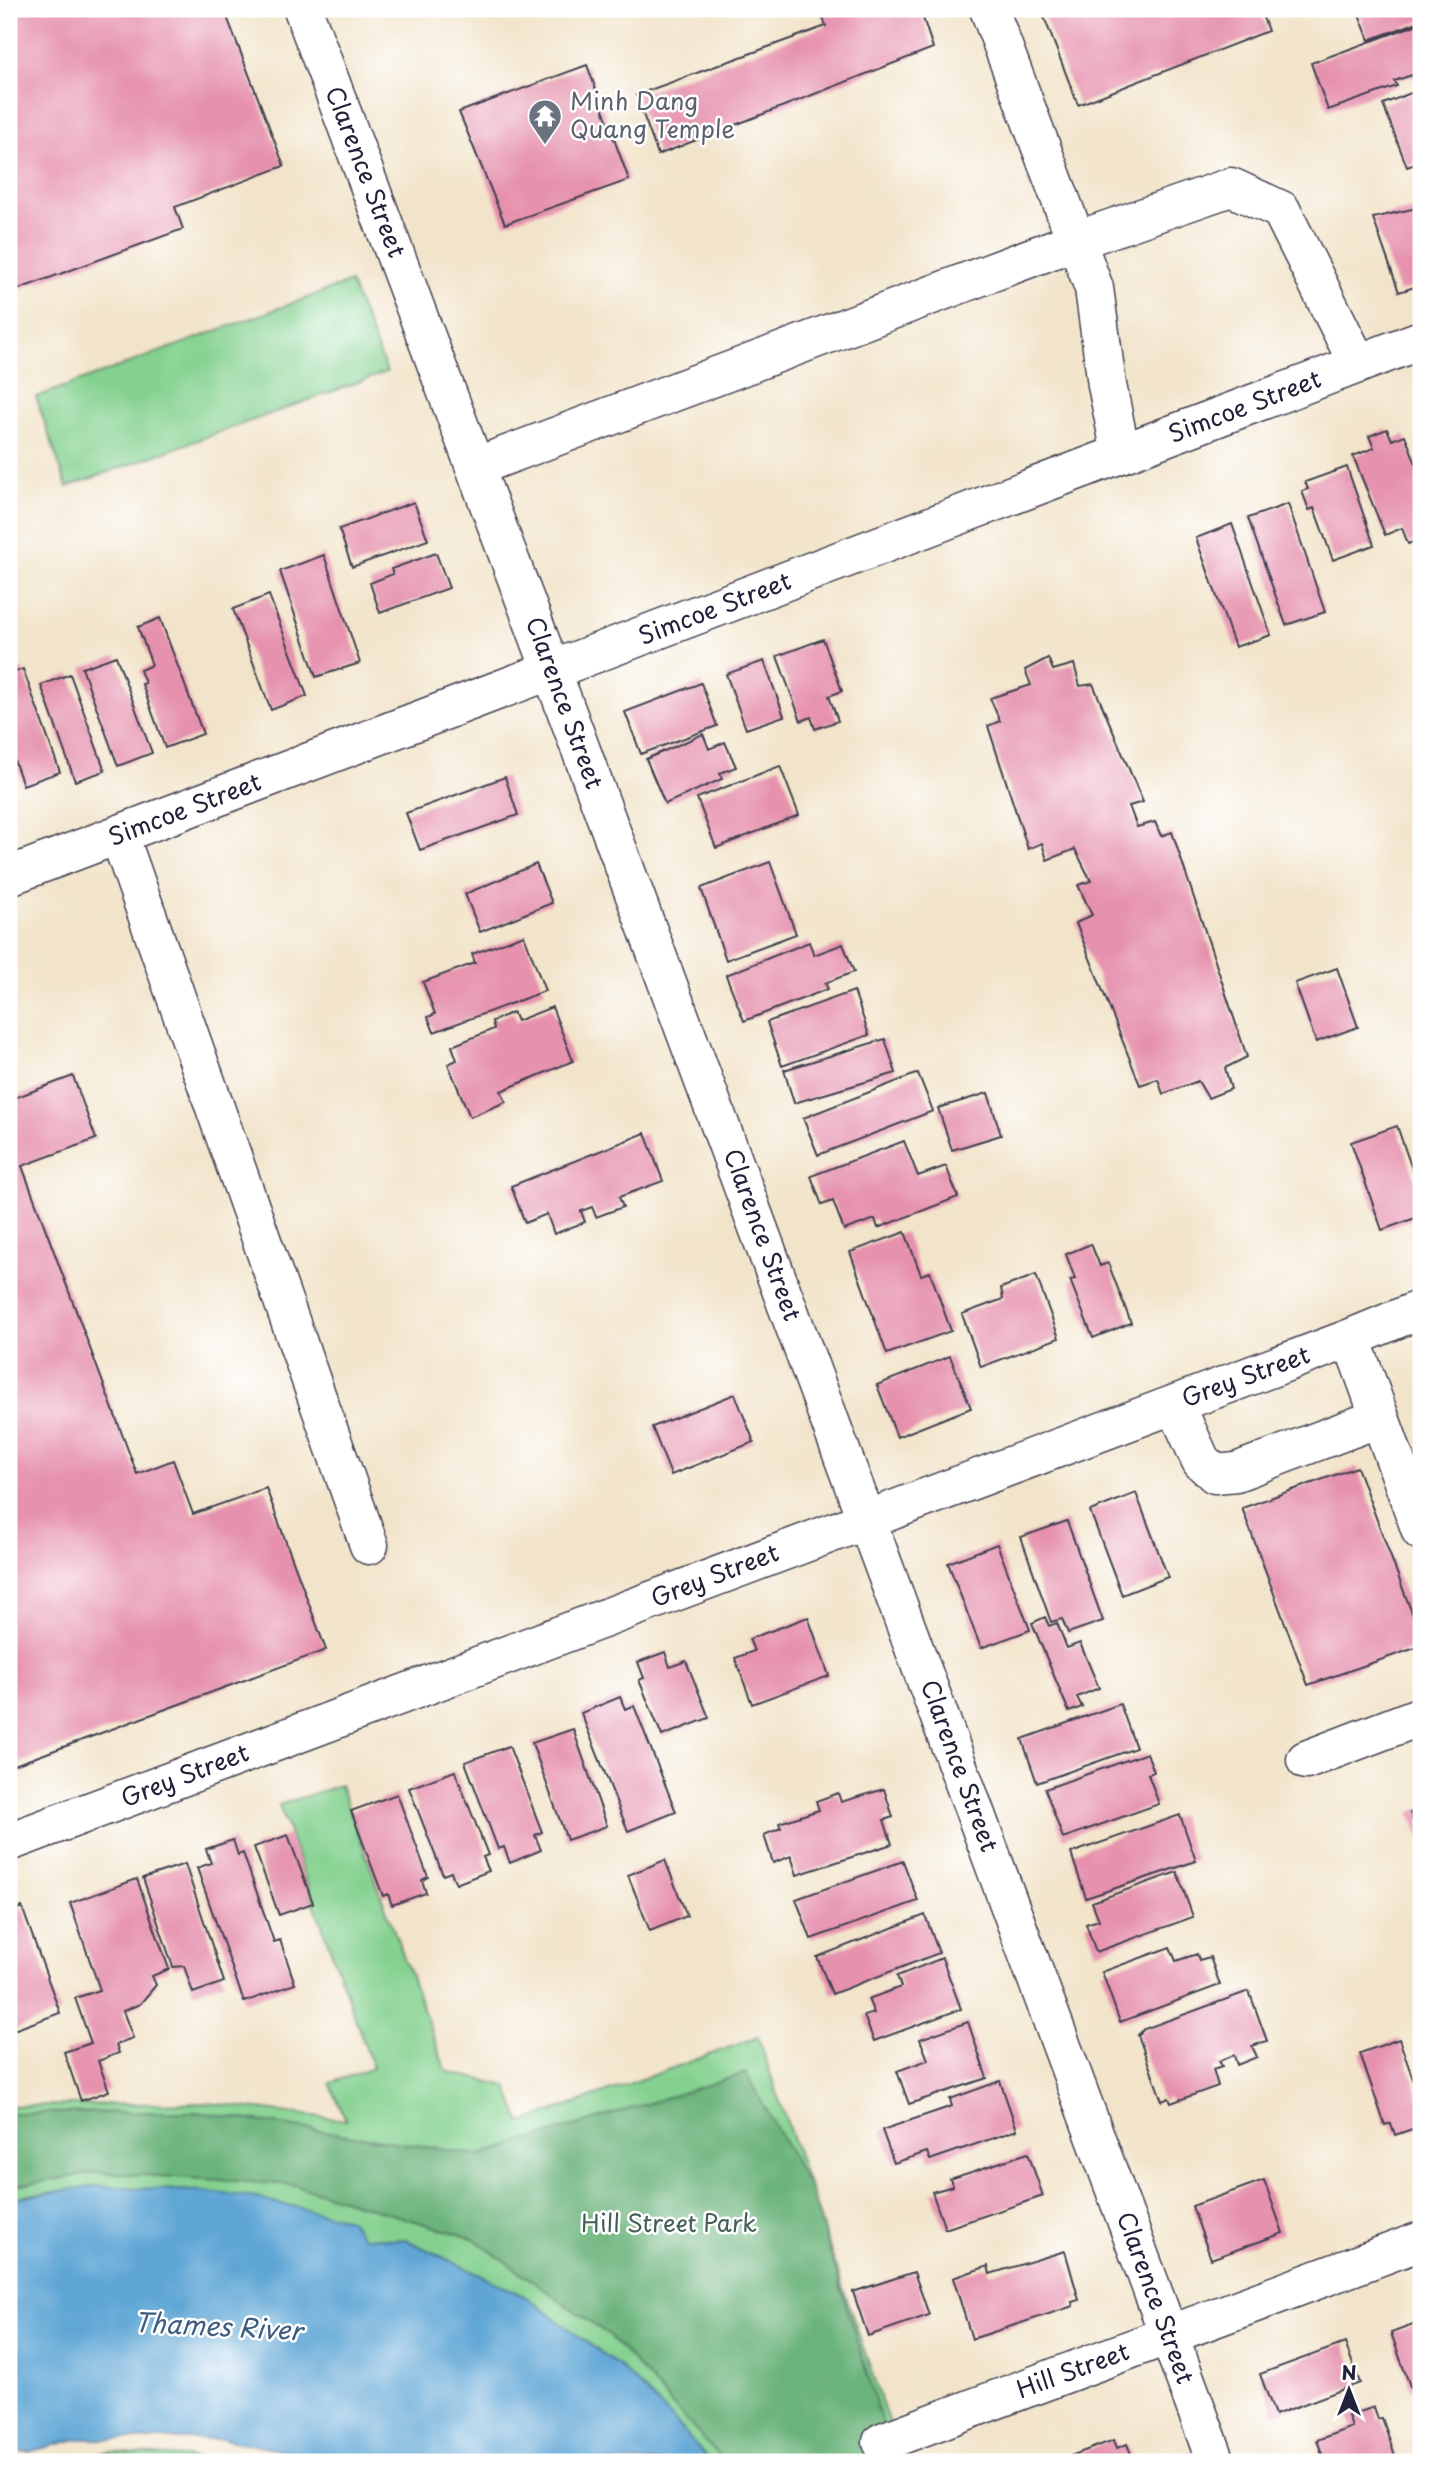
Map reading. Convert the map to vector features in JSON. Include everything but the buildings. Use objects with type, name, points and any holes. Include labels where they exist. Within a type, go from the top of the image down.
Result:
[{"type":"street","name":"Clarence Street","points":[[303,9],[1216,2462]]},
{"type":"street","points":[[989,9],[1094,288],[1107,385],[1121,454]]},
{"type":"street","points":[[475,467],[1070,228],[1231,187],[1281,210],[1358,364]]},
{"type":"street","name":"Simcoe Street","points":[[9,876],[1421,340]]},
{"type":"street","points":[[119,835],[369,1545]]},
{"type":"street","name":"Grey Street","points":[[9,1842],[1351,1338],[1421,1309]]},
{"type":"street","points":[[1351,1338],[1421,1531]]},
{"type":"street","points":[[1175,1404],[1201,1461],[1215,1474],[1236,1472],[1378,1418]]},
{"type":"street","points":[[1306,1760],[1421,1716]]},
{"type":"street","name":"Hill Street","points":[[882,2442],[1421,2241]]},
{"type":"green space","points":[[350,282],[387,372],[67,487],[36,397]]},
{"type":"green space","name":"Hill Street Park","points":[[340,1785],[446,2071],[507,2086],[521,2123],[758,2037],[902,2462],[710,2462],[667,2413],[620,2367],[526,2297],[407,2240],[362,2237],[293,2208],[251,2197],[28,2194],[9,2199],[9,2106],[209,2103],[346,2120],[330,2083],[373,2068],[279,1805]]},
{"type":"green space","name":"Hill Street Park","points":[[746,2073],[812,2193],[894,2462],[724,2462],[610,2336],[472,2238],[295,2185],[99,2172],[9,2187],[9,2113],[197,2112],[480,2155]]},
{"type":"green space","points":[[109,2452],[215,2459],[226,2462],[60,2462]]},
{"type":"water","name":"Thames River","points":[[91,2186],[199,2191],[251,2197],[349,2219],[363,2237],[407,2240],[526,2297],[620,2367],[667,2413],[710,2462],[317,2462],[312,2457],[224,2439],[78,2439],[28,2452],[9,2452],[9,2199]]},
{"type":"place","name":"Minh Dang Quang Temple","points":[[545,146]]}]
